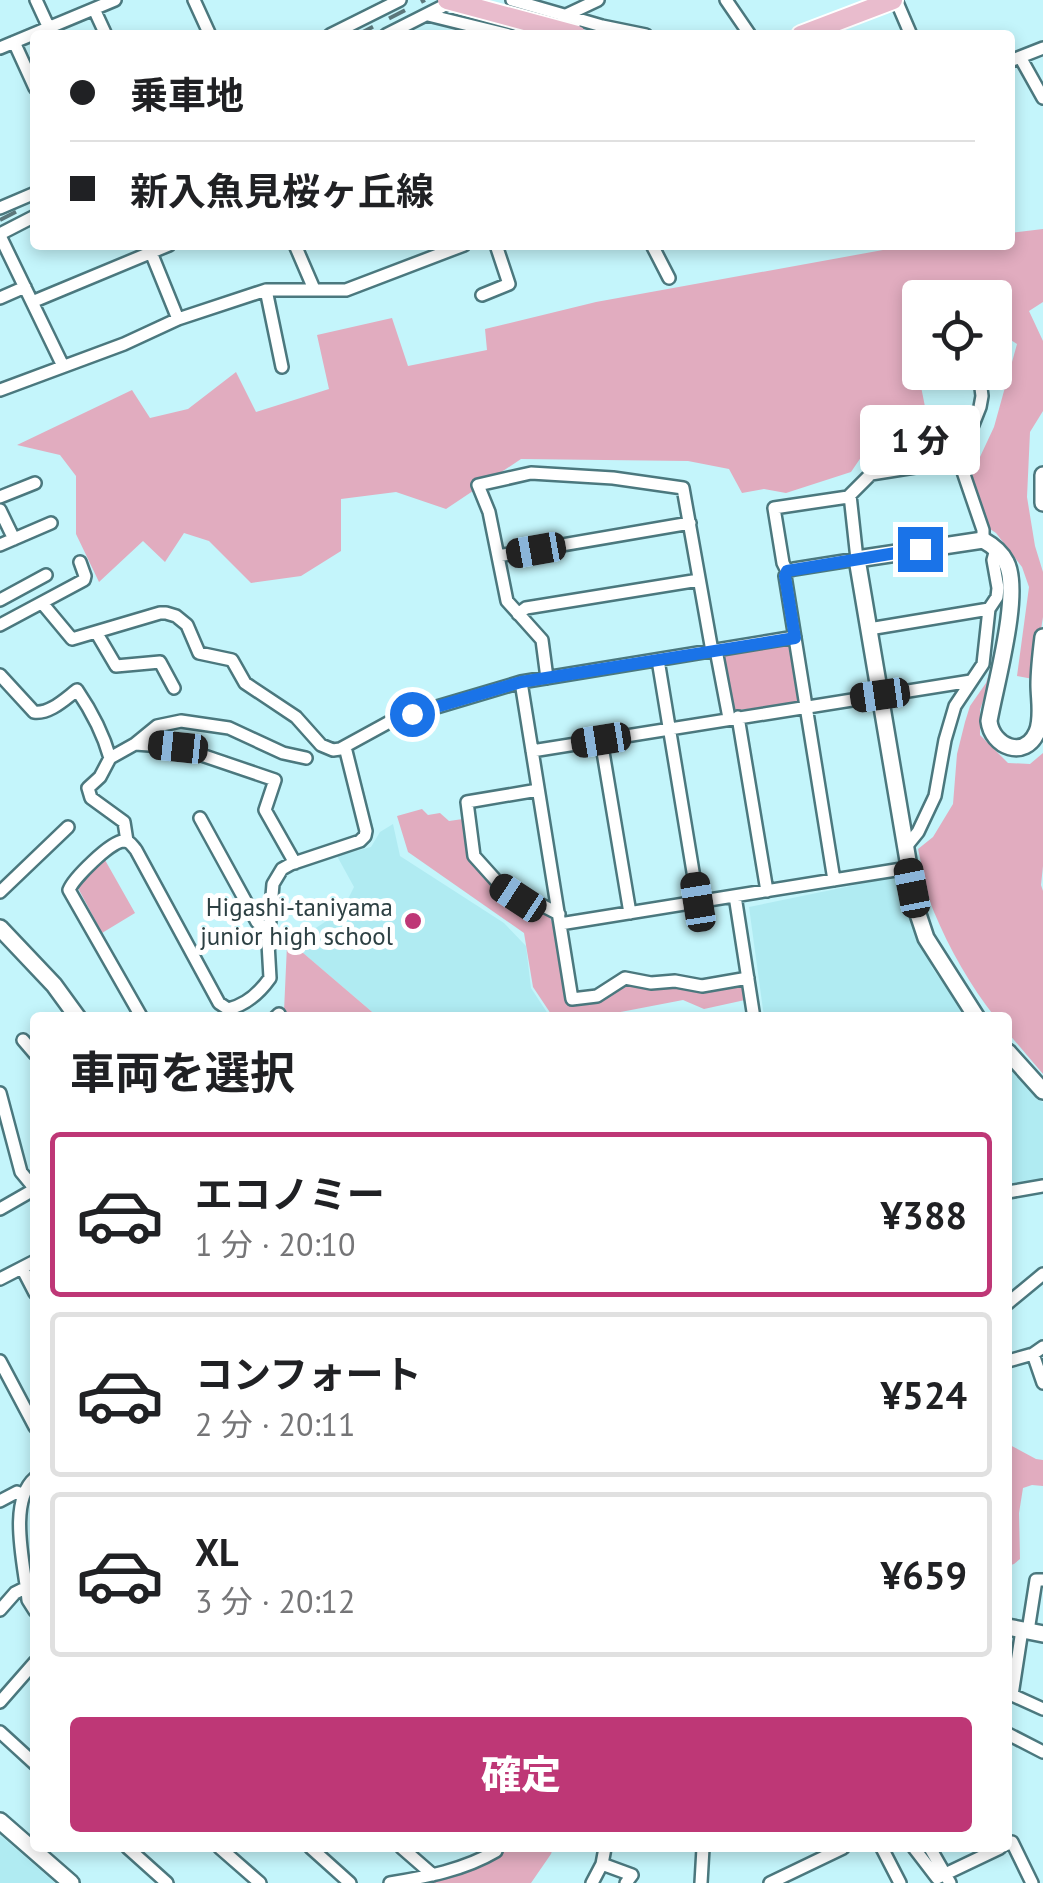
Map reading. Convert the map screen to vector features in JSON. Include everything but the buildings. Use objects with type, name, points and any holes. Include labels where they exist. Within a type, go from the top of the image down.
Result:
[{"type":"main road","points":[[447,0],[558,30]]},
{"type":"main road","points":[[815,30],[894,0]]},
{"type":"street","points":[[36,0],[48,26]]},
{"type":"street","points":[[40,30],[114,0]]},
{"type":"street","points":[[194,0],[208,30]]},
{"type":"street","points":[[338,30],[379,4],[400,0]]},
{"type":"street","points":[[396,30],[455,0]]},
{"type":"street","points":[[512,0],[622,30]]},
{"type":"street","points":[[552,30],[563,15],[598,0]]},
{"type":"street","points":[[726,0],[747,30]]},
{"type":"street","points":[[894,0],[909,30]]},
{"type":"street","points":[[94,10],[104,30]]},
{"type":"street","points":[[428,15],[489,30]]},
{"type":"street","points":[[0,48],[30,34]]},
{"type":"street","points":[[14,42],[30,77]]},
{"type":"street","points":[[1043,48],[1015,59],[1043,98]]},
{"type":"street","points":[[0,208],[30,194]]},
{"type":"street","points":[[30,219],[0,235],[63,366]]},
{"type":"street","points":[[32,302],[148,250]]},
{"type":"street","points":[[150,250],[178,319]]},
{"type":"street","points":[[298,250],[314,289]]},
{"type":"street","points":[[0,390],[124,344],[178,319],[266,290],[346,290],[443,250]]},
{"type":"street","points":[[482,295],[509,284],[498,250]]},
{"type":"street","points":[[655,250],[670,278]]},
{"type":"street","points":[[0,298],[24,287]]},
{"type":"street","points":[[266,290],[282,367]]},
{"type":"street","points":[[905,848],[936,796],[948,728],[955,706],[983,664],[989,609],[997,597],[990,545],[959,460],[980,407],[981,390]]},
{"type":"street","points":[[834,880],[774,508],[850,496],[871,474],[959,460]]},
{"type":"street","points":[[547,678],[542,640],[508,601],[489,512],[478,485],[531,473],[613,478],[684,488],[766,891]]},
{"type":"street","points":[[1043,475],[1043,503]]},
{"type":"street","points":[[0,497],[35,484]]},
{"type":"street","points":[[850,496],[916,908],[926,938],[973,1012]]},
{"type":"street","points":[[0,510],[14,539]]},
{"type":"street","points":[[0,545],[51,523]]},
{"type":"street","points":[[498,556],[690,523]]},
{"type":"street","points":[[787,571],[857,558],[990,545]]},
{"type":"street","points":[[990,545],[1008,564],[1011,580],[1004,659],[990,729],[999,742],[1010,748],[1029,744],[1040,725],[1043,637]]},
{"type":"street","points":[[0,625],[84,580],[80,562]]},
{"type":"street","points":[[0,600],[46,575]]},
{"type":"street","points":[[518,614],[526,608],[700,580]]},
{"type":"street","points":[[42,603],[72,638],[160,613],[176,616],[188,625],[199,654],[232,660],[245,683],[296,717],[321,745],[333,750],[393,720],[521,682],[795,638]]},
{"type":"street","points":[[869,629],[989,609]]},
{"type":"street","points":[[96,632],[116,666],[160,662],[174,688]]},
{"type":"street","points":[[658,660],[698,902]]},
{"type":"street","points":[[0,675],[40,714],[78,690],[97,720],[110,758]]},
{"type":"street","points":[[532,750],[971,681]]},
{"type":"street","points":[[521,682],[572,999],[596,996],[625,978],[702,986],[748,978]]},
{"type":"street","points":[[306,758],[283,753],[229,728],[181,721],[157,726],[110,758],[100,777],[88,788],[92,798],[124,822],[126,842],[136,850],[223,1007],[236,1007],[257,994],[270,978],[268,932],[276,876],[295,863],[365,836],[345,746]]},
{"type":"street","points":[[601,740],[630,913]]},
{"type":"street","points":[[135,744],[178,747],[275,780],[265,810],[295,863]]},
{"type":"street","points":[[538,790],[467,802],[474,856],[501,886],[560,919],[630,913],[908,868]]},
{"type":"street","points":[[200,818],[257,922],[268,932]]},
{"type":"street","points":[[0,892],[68,827]]},
{"type":"street","points":[[126,842],[115,845],[72,880],[69,890],[139,1012]]},
{"type":"street","points":[[735,896],[753,1012]]},
{"type":"street","points":[[0,928],[54,985],[74,1012]]},
{"type":"street","points":[[23,1040],[30,1048]]},
{"type":"street","points":[[1012,1056],[1043,1090]]},
{"type":"street","points":[[0,1093],[21,1172],[30,1183]]},
{"type":"street","points":[[0,1141],[13,1134]]},
{"type":"street","points":[[1012,1191],[1043,1186]]},
{"type":"street","points":[[0,1209],[30,1192]]},
{"type":"street","points":[[0,1279],[30,1264]]},
{"type":"street","points":[[22,1268],[30,1283]]},
{"type":"street","points":[[1012,1300],[1043,1274]]},
{"type":"street","points":[[1012,1360],[1038,1351],[1043,1383]]},
{"type":"street","points":[[0,1361],[30,1418]]},
{"type":"street","points":[[30,1482],[18,1512],[30,1603]]},
{"type":"street","points":[[1,1499],[17,1492],[24,1495]]},
{"type":"street","points":[[1043,1580],[1036,1580],[1012,1695],[1043,1709]]},
{"type":"street","points":[[0,1610],[16,1593],[27,1588]]},
{"type":"street","points":[[0,1702],[30,1678]]},
{"type":"street","points":[[0,1732],[30,1759]]},
{"type":"street","points":[[1012,1736],[1043,1752]]},
{"type":"street","points":[[0,1820],[30,1847]]},
{"type":"street","points":[[1012,1842],[1032,1883]]},
{"type":"street","points":[[36,1852],[70,1883]]},
{"type":"street","points":[[132,1852],[167,1883]]},
{"type":"street","points":[[225,1852],[260,1883]]},
{"type":"street","points":[[315,1852],[350,1883]]},
{"type":"street","points":[[407,1852],[433,1875]]},
{"type":"street","points":[[390,1883],[433,1875],[485,1858],[492,1852]]},
{"type":"street","points":[[592,1883],[605,1852]]},
{"type":"street","points":[[700,1883],[703,1852]]},
{"type":"street","points":[[770,1883],[835,1852]]},
{"type":"street","points":[[884,1852],[900,1883]]},
{"type":"street","points":[[917,1852],[937,1878],[947,1878],[993,1852]]},
{"type":"street","points":[[932,1852],[947,1878]]},
{"type":"street","points":[[602,1864],[632,1875],[626,1883]]},
{"type":"shaded area","points":[[1043,229],[1043,302],[1029,311],[1043,341],[1043,411],[1030,432],[1027,497],[1043,572],[1043,617],[1033,679],[1017,676],[1029,587],[1022,567],[987,527],[972,474],[994,427],[1004,390],[1012,390],[1012,362],[1017,344],[1012,341],[1012,280],[902,280],[902,390],[922,390],[929,427],[866,450],[851,472],[786,493],[764,489],[742,493],[729,469],[688,461],[521,459],[446,509],[396,492],[341,499],[341,551],[301,576],[251,583],[209,541],[184,533],[165,562],[143,541],[99,582],[76,534],[76,476],[60,455],[17,445],[132,390],[150,418],[188,409],[236,372],[256,412],[329,389],[317,335],[392,318],[408,366],[487,350],[485,329],[596,302],[883,250],[1015,250],[1015,232]]},
{"type":"shaded area","points":[[1003,604],[1008,609],[980,710],[980,735],[1008,763],[1030,764],[1043,753],[1043,1074],[1012,1038],[1012,1012],[991,1012],[961,967],[931,905],[918,849],[933,837],[953,804],[957,754],[965,722],[970,706],[986,683],[996,651]]},
{"type":"shaded area","points":[[788,643],[801,699],[733,711],[721,659],[724,654]]},
{"type":"shaded area","points":[[422,809],[428,815],[440,813],[449,821],[463,819],[470,857],[525,901],[548,913],[556,932],[568,1003],[624,985],[693,990],[740,983],[745,1000],[704,1009],[683,1000],[621,1012],[550,1012],[533,987],[524,933],[408,852],[397,816]]},
{"type":"shaded area","name":"Higashi-taniyama junior high school","points":[[393,824],[400,856],[504,923],[526,946],[531,988],[547,1012],[372,1012],[302,952],[296,941],[345,905],[354,887],[337,856],[371,847],[380,832]]},
{"type":"shaded area","points":[[105,860],[135,913],[102,933],[78,888]]},
{"type":"shaded area","points":[[899,876],[932,968],[964,1012],[763,1012],[749,907]]},
{"type":"shaded area","points":[[287,945],[302,952],[372,1012],[287,1012]]},
{"type":"shaded area","points":[[1012,1068],[1043,1103],[1043,1182],[1012,1186]]},
{"type":"shaded area","points":[[1012,1446],[1043,1460],[1043,1486],[1023,1488],[1020,1559],[1014,1564]]},
{"type":"shaded area","points":[[0,1835],[53,1881],[55,1883],[0,1883]]},
{"type":"shaded area","points":[[500,1852],[552,1852],[531,1883],[428,1883],[491,1862]]},
{"type":"railway","points":[[367,30],[425,0]]},
{"type":"railway","points":[[0,220],[30,205]]},
{"type":"place","name":"Higashi-taniyama junior high school","points":[[413,921]]},
{"type":"route","points":[[412,714],[521,682],[795,638],[787,571],[920,549]]}]
